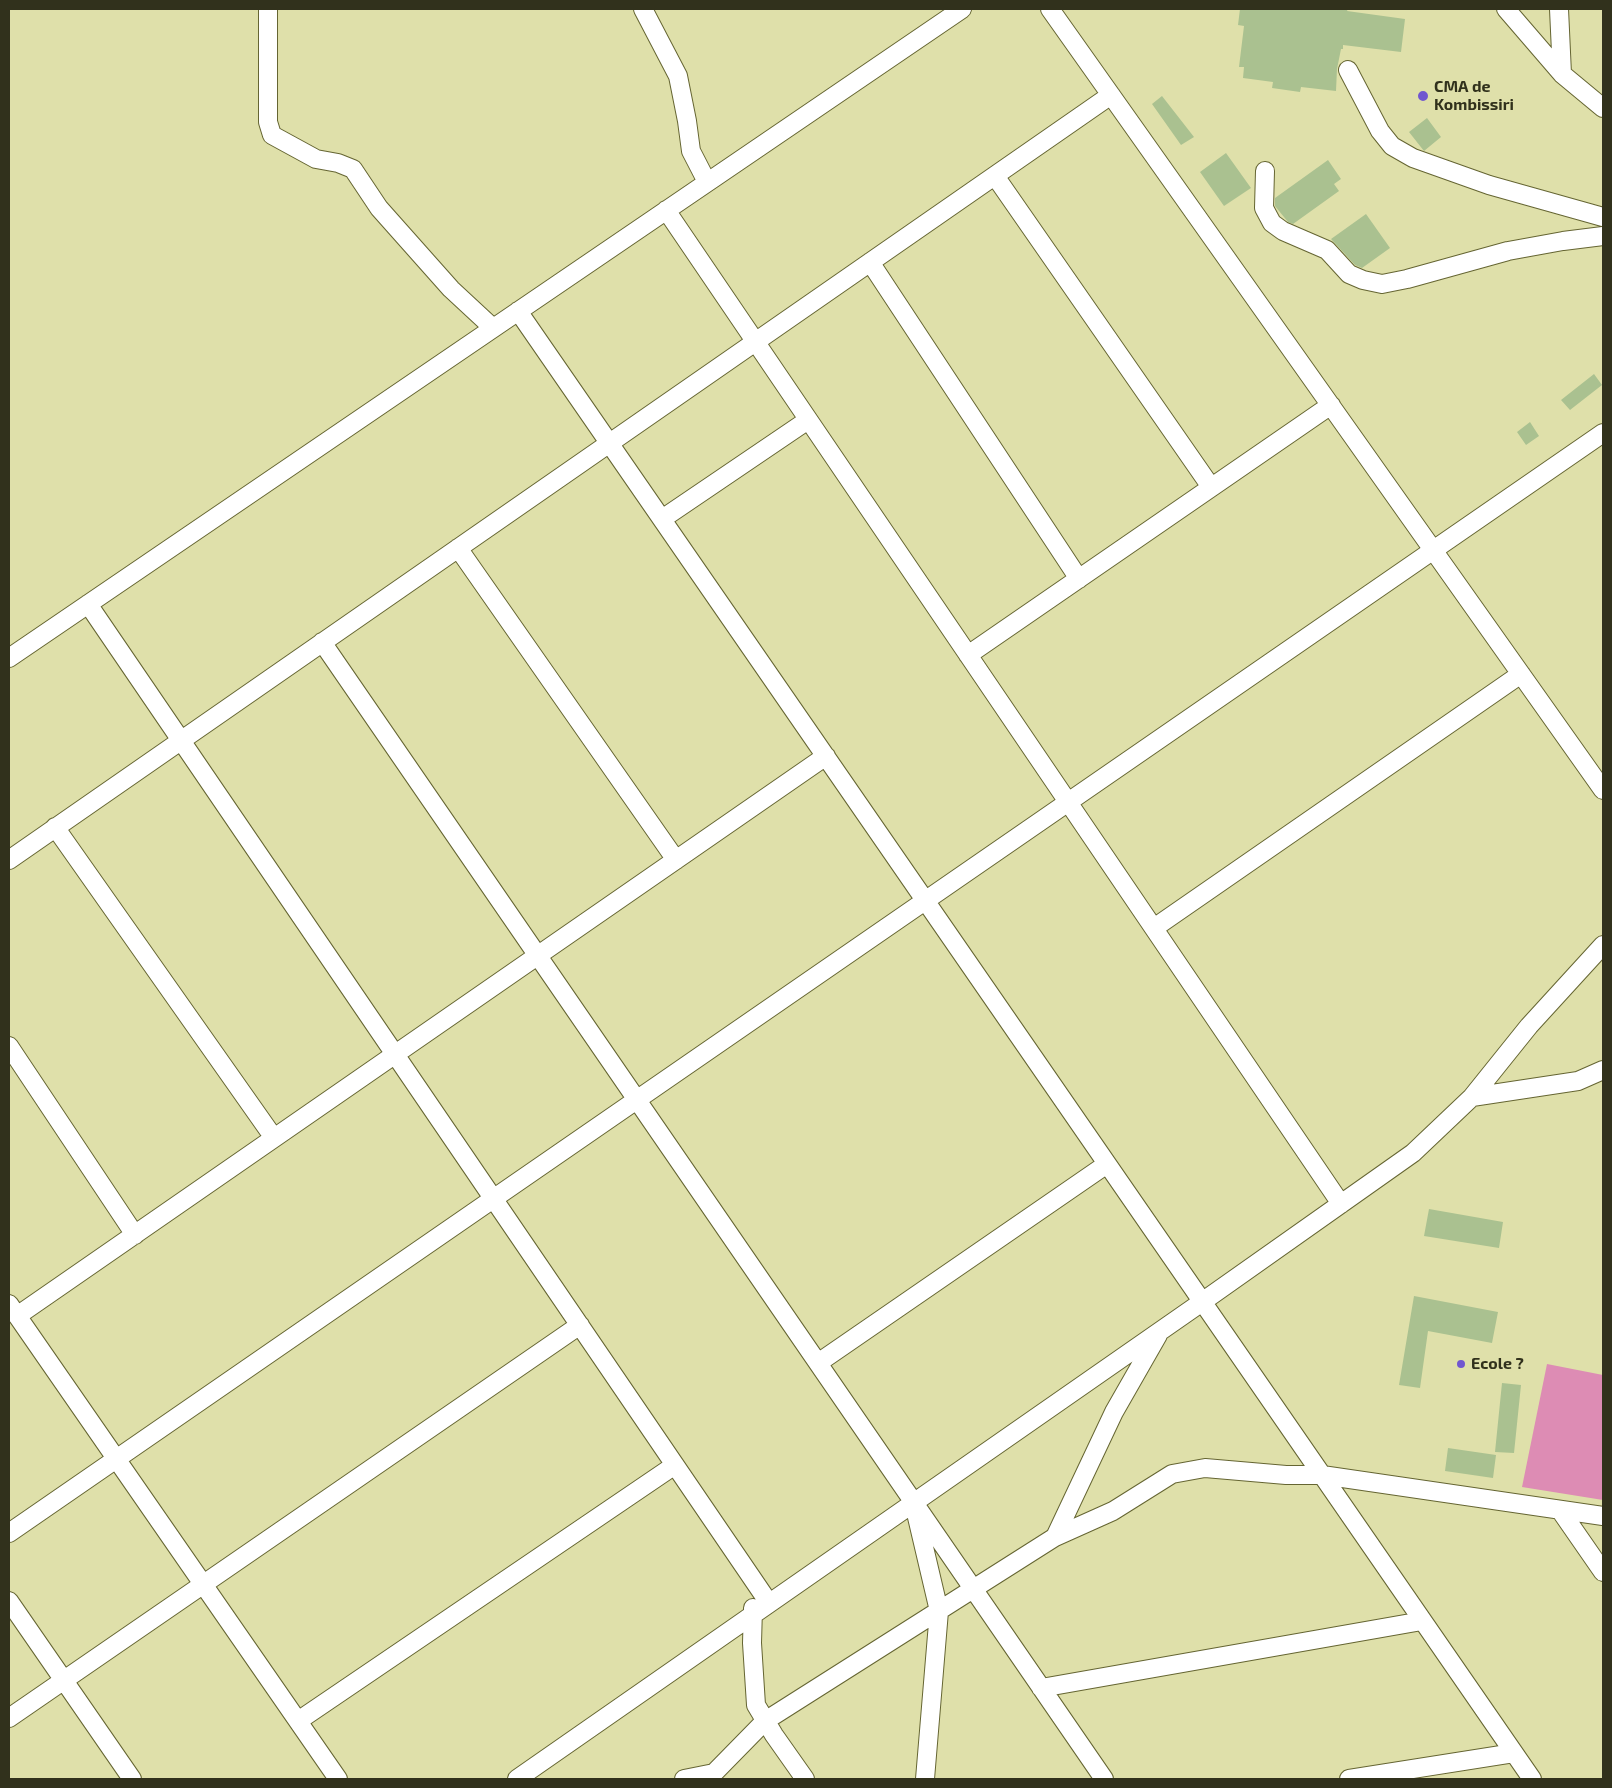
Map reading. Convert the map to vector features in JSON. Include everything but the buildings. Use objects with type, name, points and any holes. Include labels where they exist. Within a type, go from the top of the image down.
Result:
[{"type":"street","points":[[268,9],[268,122],[272,135],[316,159],[338,163],[353,169],[379,208],[451,289],[494,328]]},
{"type":"street","points":[[642,9],[678,76],[691,151],[707,182]]},
{"type":"street","points":[[9,658],[962,9]]},
{"type":"street","points":[[1050,9],[1603,790]]},
{"type":"street","points":[[1506,9],[1562,74],[1603,108]]},
{"type":"street","points":[[1559,9],[1562,74]]},
{"type":"street","points":[[1348,70],[1380,131],[1392,146],[1413,158],[1489,185],[1603,217]]},
{"type":"street","points":[[9,860],[1111,95]]},
{"type":"street","points":[[1265,171],[1264,208],[1272,223],[1283,231],[1327,250],[1349,274],[1363,280],[1382,284],[1408,279],[1508,251],[1603,236]]},
{"type":"street","points":[[995,176],[1211,488]]},
{"type":"street","points":[[666,210],[1341,1204]]},
{"type":"street","points":[[870,262],[1079,579]]},
{"type":"street","points":[[518,311],[1532,1779]]},
{"type":"street","points":[[968,655],[1330,405]]},
{"type":"street","points":[[662,520],[808,420]]},
{"type":"street","points":[[9,1533],[1603,433]]},
{"type":"street","points":[[458,548],[676,860]]},
{"type":"street","points":[[88,604],[770,1603]]},
{"type":"street","points":[[322,642],[1104,1779]]},
{"type":"street","points":[[1154,928],[1521,674]]},
{"type":"street","points":[[338,1779],[13,1310],[134,1235],[826,756]]},
{"type":"street","points":[[55,827],[274,1138]]},
{"type":"street","points":[[517,1779],[1413,1153],[1472,1097],[1529,1026],[1603,945]]},
{"type":"street","points":[[9,1046],[134,1235]]},
{"type":"street","points":[[1472,1097],[1578,1081],[1603,1070]]},
{"type":"street","points":[[818,1363],[1107,1164]]},
{"type":"street","points":[[9,1718],[580,1325]]},
{"type":"street","points":[[1055,1537],[1114,1412],[1160,1331]]},
{"type":"street","points":[[298,1720],[675,1465]]},
{"type":"street","points":[[684,1779],[714,1774],[765,1720],[974,1590],[1055,1537],[1113,1511],[1172,1474],[1205,1468],[1286,1475],[1322,1475],[1603,1516]]},
{"type":"street","points":[[914,1503],[939,1611],[925,1779]]},
{"type":"street","points":[[1560,1510],[1603,1572]]},
{"type":"street","points":[[750,1575],[754,1615],[752,1643],[756,1705],[805,1779]]},
{"type":"street","points":[[9,1601],[132,1779]]},
{"type":"street","points":[[1041,1688],[1422,1621]]},
{"type":"street","points":[[1349,1779],[1514,1753]]},
{"type":"shaded area","points":[[1547,1364],[1603,1375],[1603,1500],[1522,1487]]},
{"type":"place","name":"CMA de Kombissiri","points":[[1423,96]]},
{"type":"place","name":"Ecole ?","points":[[1461,1364]]}]
